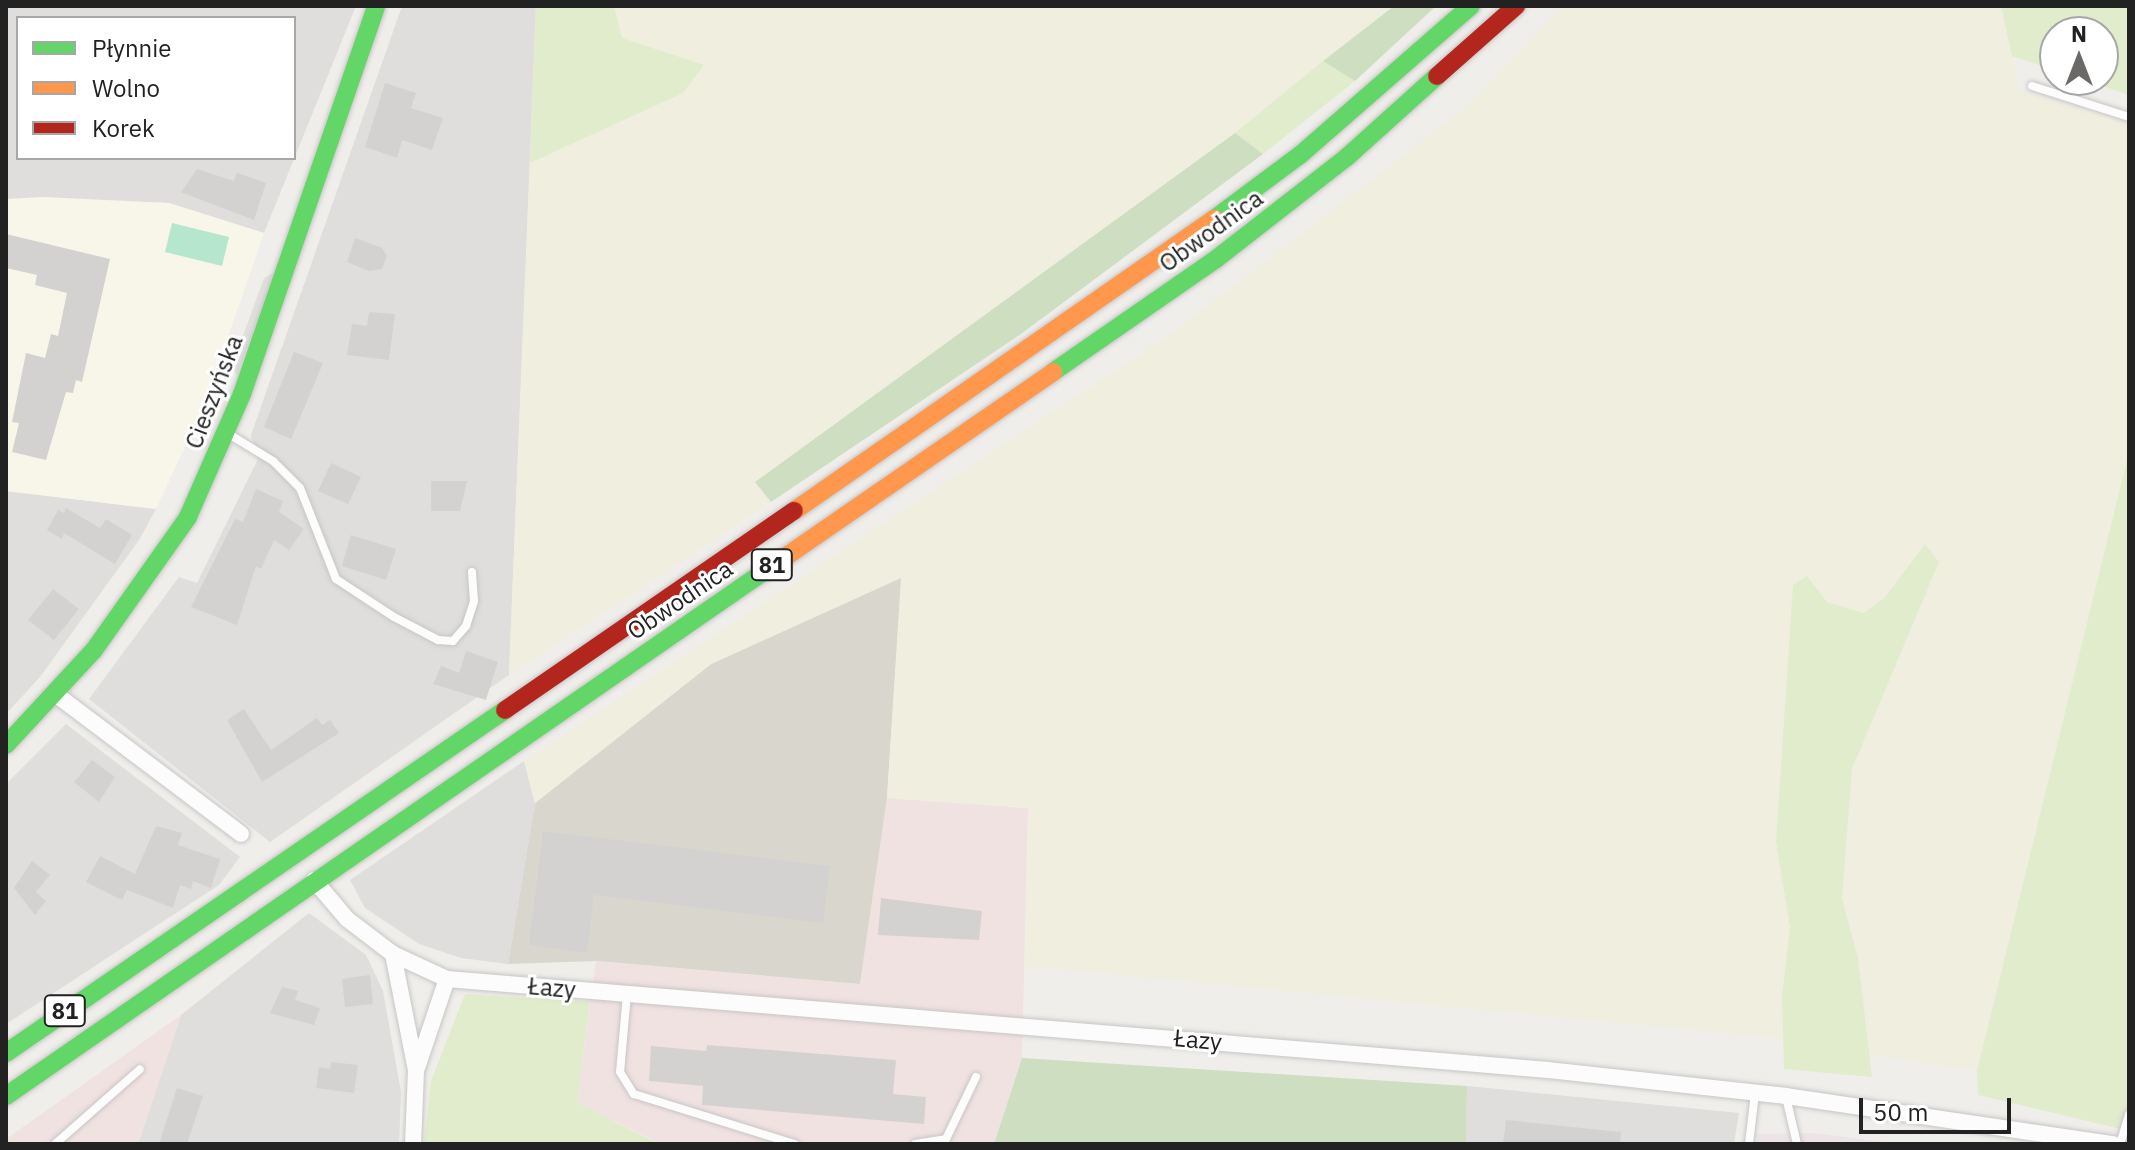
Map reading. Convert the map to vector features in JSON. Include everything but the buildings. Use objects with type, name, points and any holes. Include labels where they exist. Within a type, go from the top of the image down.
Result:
[{"type":"main road","name":"Cieszyńska","points":[[6,745],[143,587],[188,517],[227,433],[376,6]]},
{"type":"main road","name":"Obwodnica","points":[[6,1053],[1183,243],[1300,155],[1471,6]]},
{"type":"main road","name":"Obwodnica","points":[[6,1096],[314,880],[1216,259],[1347,157],[1516,6]]},
{"type":"street","points":[[54,693],[241,834]]},
{"type":"street","name":"Łazy","points":[[314,880],[347,919],[393,954],[447,979],[1548,1070],[1786,1096],[2113,1144]]},
{"type":"street","points":[[393,954],[416,1070],[413,1144]]},
{"type":"street","points":[[416,1070],[447,979]]},
{"type":"lane","points":[[2032,86],[2129,117]]},
{"type":"lane","points":[[227,433],[273,461],[300,488],[336,579],[394,617],[438,640],[453,641],[466,626],[474,601],[472,572]]},
{"type":"lane","points":[[627,994],[620,1072],[634,1094],[795,1144]]},
{"type":"lane","points":[[55,1144],[140,1069]]},
{"type":"lane","points":[[915,1144],[946,1139],[976,1077]]},
{"type":"lane","points":[[1749,1144],[1755,1093]]},
{"type":"lane","points":[[1786,1096],[1797,1144]]},
{"type":"lane","points":[[2120,1144],[2129,1114]]},
{"type":"shaded area","points":[[6,6],[356,6],[296,154],[296,16],[16,16],[16,160],[294,160],[264,233],[169,203],[6,199]]},
{"type":"shaded area","points":[[402,6],[536,6],[509,675],[270,842],[89,699],[179,577],[197,583],[258,459],[251,435]]},
{"type":"shaded area","points":[[43,197],[169,203],[264,233],[204,406],[156,509],[6,491],[6,199]]},
{"type":"shaded area","points":[[275,272],[237,376],[232,366],[264,278]]},
{"type":"shaded area","points":[[6,491],[156,509],[139,540],[40,677],[6,714]]},
{"type":"shaded area","points":[[902,577],[887,798],[860,984],[597,961],[508,964],[535,803],[711,664]]},
{"type":"shaded area","points":[[66,724],[240,857],[219,885],[6,1024],[6,784]]},
{"type":"shaded area","points":[[524,761],[535,803],[508,964],[461,958],[419,944],[365,908],[350,880]]},
{"type":"shaded area","points":[[887,798],[1028,808],[1022,1058],[994,1144],[661,1144],[577,1102],[596,961],[860,984]]},
{"type":"shaded area","points":[[309,913],[366,955],[383,991],[401,1092],[399,1144],[138,1144],[181,1015]]},
{"type":"shaded area","points":[[181,1015],[138,1144],[6,1144],[6,1139]]},
{"type":"shaded area","points":[[1467,1086],[1739,1113],[1734,1144],[1466,1144]]},
{"type":"shaded area","points":[[1815,1133],[1900,1144],[1757,1144],[1758,1134]]},
{"type":"green space","points":[[536,6],[614,6],[622,38],[704,65],[683,93],[530,163]]},
{"type":"green space","points":[[614,6],[1394,6],[1235,133],[756,482],[771,502],[509,675],[530,163],[683,93],[704,65],[621,38]]},
{"type":"green space","points":[[1394,6],[1436,6],[1355,81],[1323,61]]},
{"type":"green space","points":[[1562,6],[2001,6],[2020,91],[2129,124],[2129,452],[1977,1071],[1869,1055],[1858,959],[1842,898],[1852,769],[1939,563],[1925,544],[1885,597],[1864,613],[1827,602],[1807,576],[1793,585],[1776,842],[1790,927],[1783,1039],[1025,966],[1028,808],[887,798],[901,578],[711,664],[535,803],[524,761],[1168,336],[1469,105]]},
{"type":"green space","points":[[2001,6],[2129,6],[2129,95],[2119,92],[2119,16],[2039,16],[2039,65],[2012,56]]},
{"type":"green space","points":[[1323,61],[1355,81],[1263,154],[1235,133]]},
{"type":"green space","points":[[1235,133],[1263,154],[1021,334],[771,502],[755,482]]},
{"type":"green space","points":[[172,223],[229,237],[222,266],[165,252]]},
{"type":"green space","points":[[2129,452],[2129,1131],[1978,1095],[1977,1071]]},
{"type":"green space","points":[[1925,544],[1939,562],[1852,769],[1842,898],[1858,959],[1872,1077],[1784,1069],[1782,996],[1790,927],[1776,842],[1793,585],[1807,576],[1827,602],[1864,613],[1885,597]]},
{"type":"green space","points":[[465,994],[590,1002],[577,1102],[659,1144],[424,1144],[431,1081]]},
{"type":"green space","points":[[1022,1058],[1467,1086],[1466,1144],[994,1144]]},
{"type":"traffic: fast","points":[[6,745],[94,650],[188,517],[242,394],[376,6]]},
{"type":"traffic: fast","points":[[1214,219],[1300,155],[1471,6]]},
{"type":"traffic: fast","points":[[1053,372],[1216,259],[1347,157],[1437,76]]},
{"type":"traffic: fast","points":[[6,1096],[775,564]]},
{"type":"traffic: fast","points":[[6,1053],[505,710]]},
{"type":"traffic: slow","points":[[794,511],[1214,219]]},
{"type":"traffic: slow","points":[[775,564],[1053,372]]},
{"type":"traffic: jam","points":[[1437,76],[1516,6]]},
{"type":"traffic: jam","points":[[505,710],[794,511]]}]
